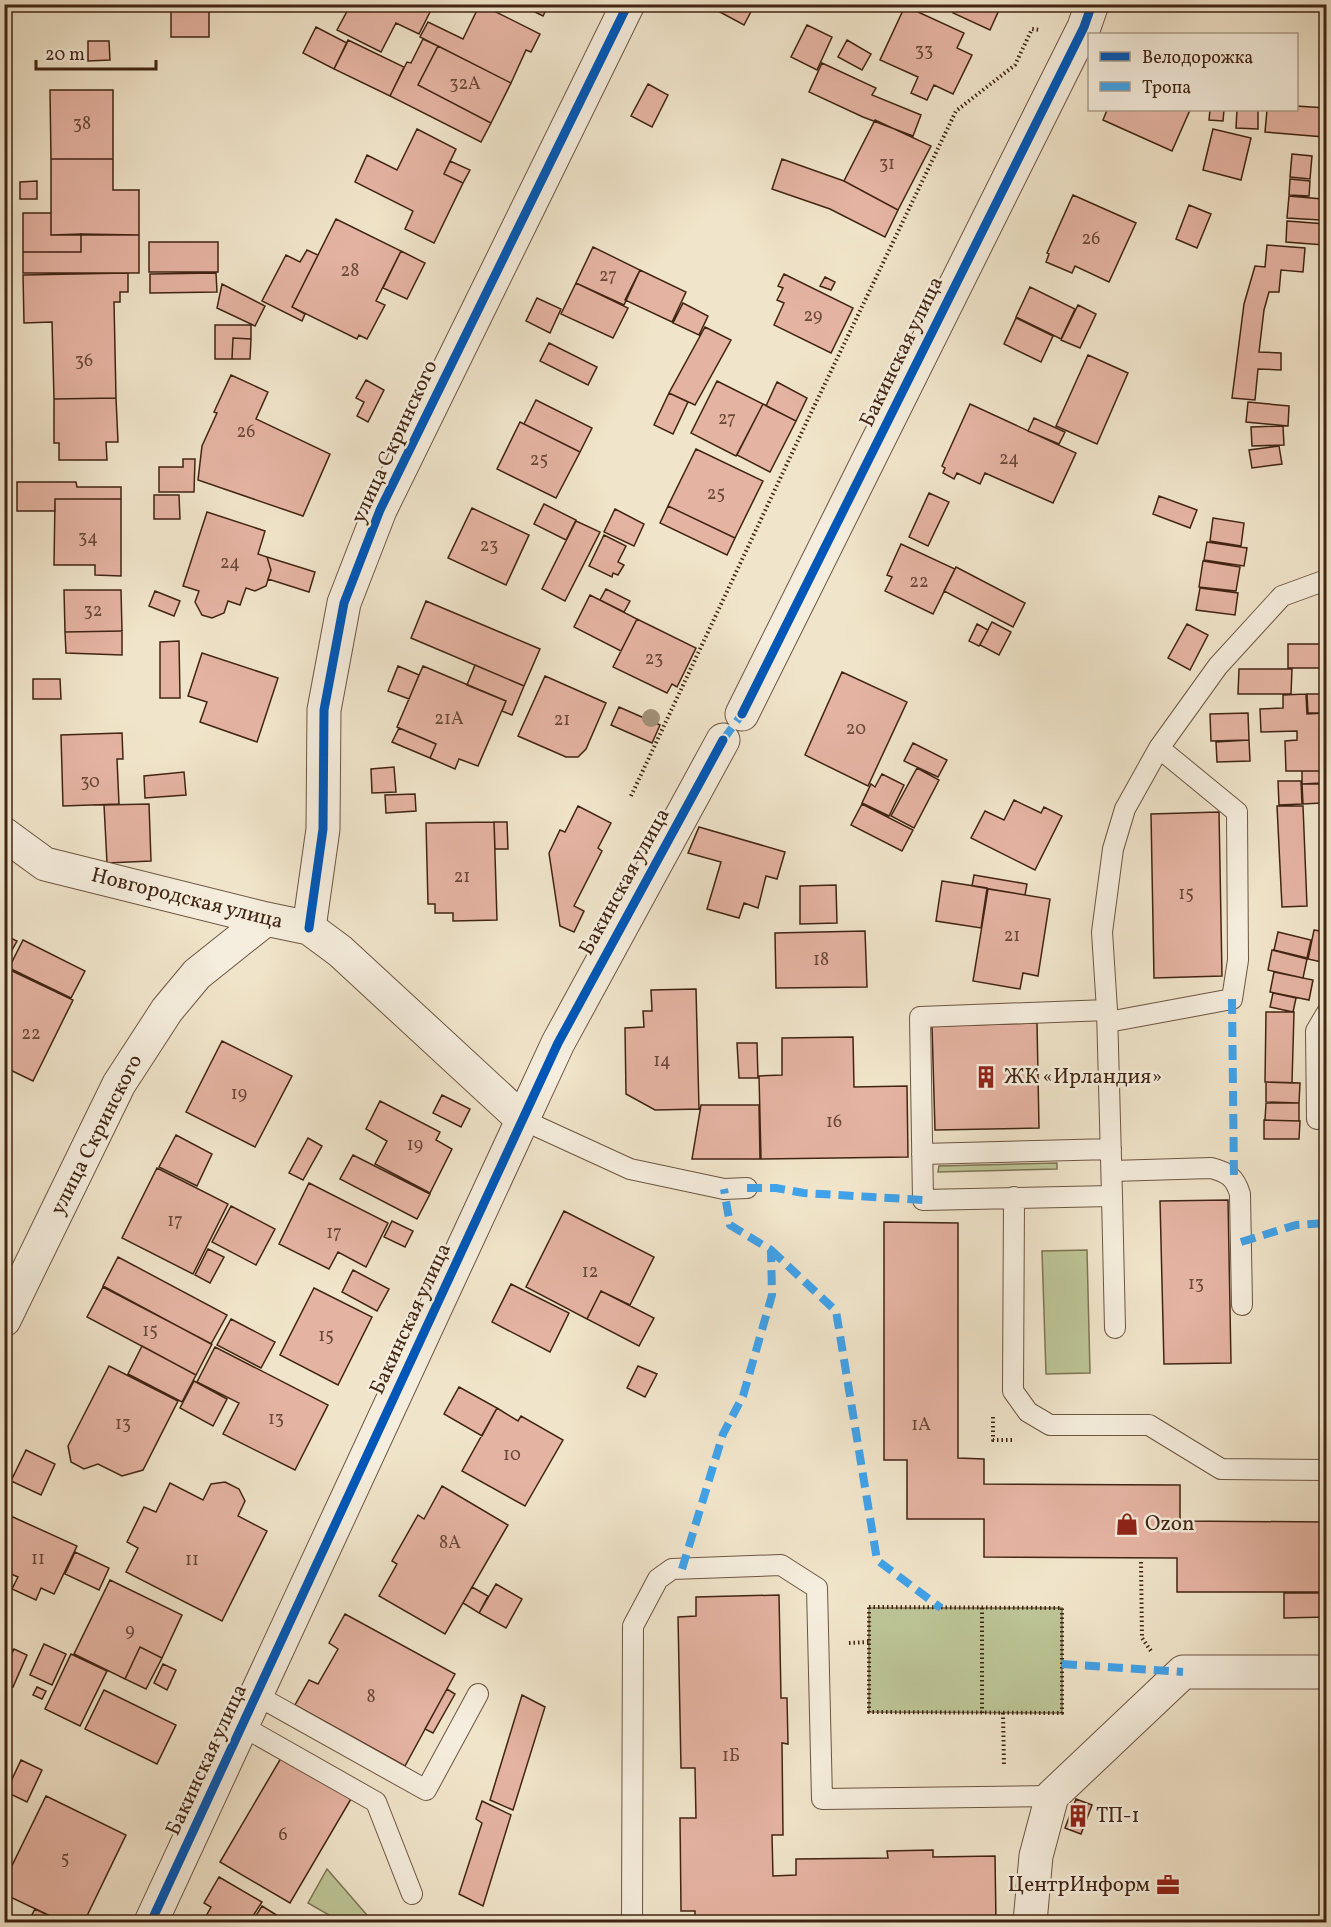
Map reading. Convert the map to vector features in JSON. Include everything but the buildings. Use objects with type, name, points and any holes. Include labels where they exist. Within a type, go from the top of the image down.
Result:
[{"type":"street","name":"улица Скринского","points":[[309,928],[323,829],[324,710],[344,603],[385,500],[628,4]]},
{"type":"street","name":"Бакинская улица","points":[[742,714],[1079,38],[1092,4]]},
{"type":"street","name":"Бакинская улица","points":[[151,1923],[558,1043],[723,740]]},
{"type":"street","name":"Новгородская улица","points":[[4,834],[45,864],[266,920],[309,928],[340,951],[523,1120]]},
{"type":"street","name":"улица Скринского","points":[[4,1320],[119,1084],[167,1010],[197,974],[266,920]]},
{"type":"street","points":[[1030,1923],[1036,1856],[1052,1796],[1183,1672],[1326,1672]]},
{"type":"lane","points":[[1115,1328],[1108,1016],[1102,932],[1113,849],[1125,809],[1159,748],[1218,666],[1282,596],[1326,580]]},
{"type":"lane","points":[[1112,1196],[923,1200],[920,1017],[1108,1016],[1232,999],[1238,960],[1237,812],[1159,748]]},
{"type":"lane","points":[[1317,1119],[1316,1031],[1326,1014]]},
{"type":"lane","points":[[523,1120],[630,1169],[724,1190],[747,1188]]},
{"type":"lane","points":[[922,1154],[1111,1149]]},
{"type":"lane","points":[[1112,1171],[1211,1168],[1224,1171],[1234,1178],[1240,1194],[1242,1305]]},
{"type":"lane","points":[[1014,1197],[1013,1391],[1028,1412],[1050,1425],[1149,1425],[1221,1469],[1326,1470]]},
{"type":"lane","points":[[632,1923],[633,1626],[658,1579],[672,1569],[781,1565],[817,1588],[822,1799],[1052,1796]]},
{"type":"lane","points":[[256,1695],[426,1790],[478,1694]]},
{"type":"lane","points":[[242,1726],[376,1802],[412,1894]]},
{"type":"path","points":[[631,796],[808,417],[956,111],[1015,65],[1032,29],[1046,32]]},
{"type":"path","points":[[1141,1562],[1142,1638],[1153,1654]]},
{"type":"path","points":[[869,1608],[982,1608],[1062,1608],[1062,1713],[869,1712],[869,1608]]},
{"type":"path","points":[[982,1608],[982,1713]]},
{"type":"path","points":[[844,1643],[869,1642]]},
{"type":"path","points":[[1003,1713],[1004,1771]]},
{"type":"green space","points":[[1057,1163],[1057,1169],[938,1172],[939,1166]]},
{"type":"green space","points":[[1087,1250],[1090,1373],[1046,1374],[1042,1251]]},
{"type":"green space","points":[[869,1608],[1062,1608],[1062,1713],[869,1712]]},
{"type":"green space","points":[[327,1869],[373,1922],[341,1922],[308,1903]]},
{"type":"marked path","points":[[723,740],[742,714]]},
{"type":"marked path","points":[[1232,999],[1234,1178]]},
{"type":"marked path","points":[[747,1188],[776,1188],[804,1193],[923,1200]]},
{"type":"marked path","points":[[682,1569],[723,1434],[743,1396],[772,1295],[771,1250],[730,1225],[724,1189]]},
{"type":"marked path","points":[[1241,1242],[1296,1225],[1326,1223]]},
{"type":"marked path","points":[[771,1250],[836,1311],[877,1560],[941,1608]]},
{"type":"marked path","points":[[1062,1664],[1183,1672]]},
{"type":"cycle path","points":[[309,928],[323,829],[324,710],[344,603],[380,510],[628,4]]},
{"type":"cycle path","points":[[742,714],[1084,27],[1092,4]]},
{"type":"cycle path","points":[[151,1922],[558,1043],[723,740]]},
{"type":"place","name":"ЖК «Ирландия»","points":[[986,1077]]},
{"type":"place","name":"Ozon","points":[[1127,1524]]},
{"type":"place","name":"ТП-1","points":[[1078,1816]]},
{"type":"place","name":"ЦентрИнформ","points":[[1168,1885]]}]
